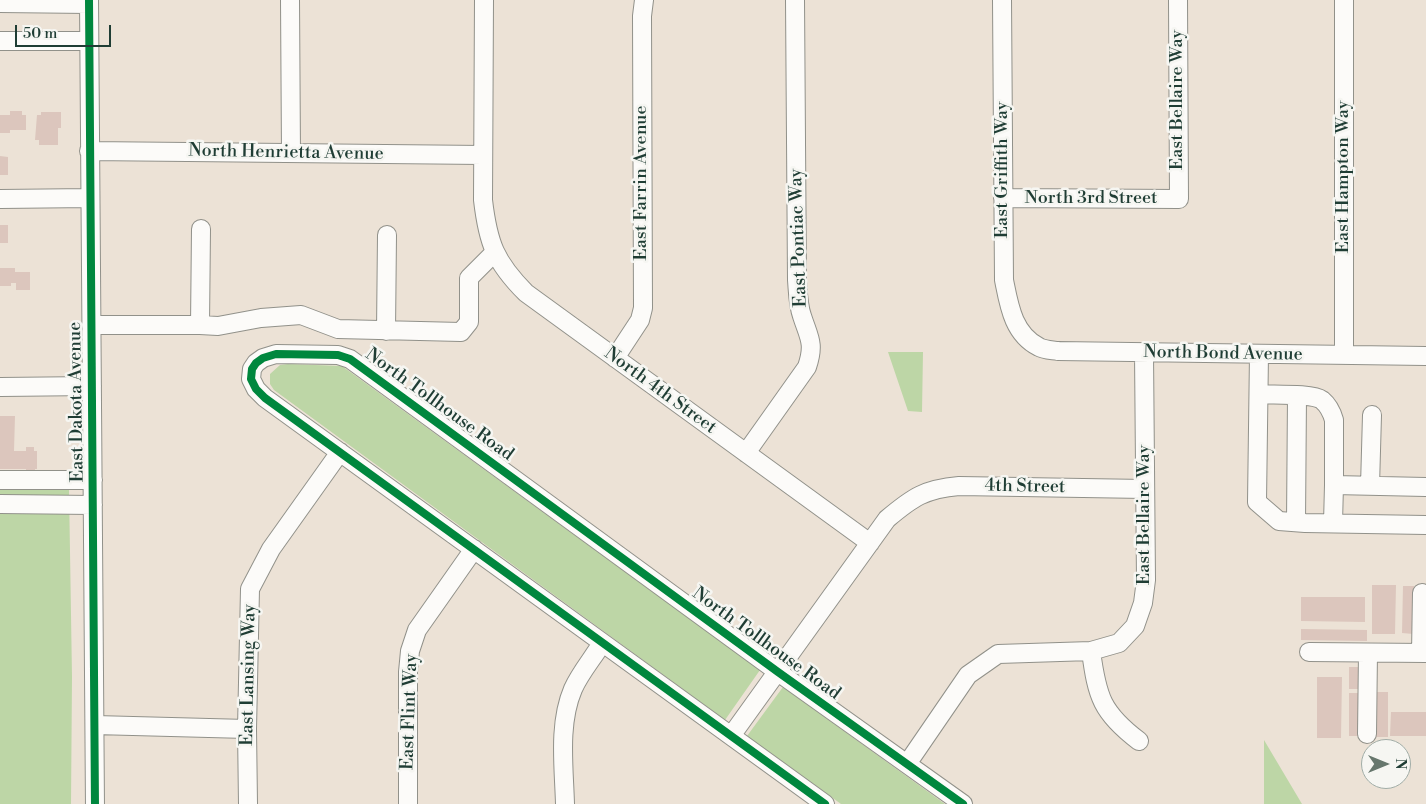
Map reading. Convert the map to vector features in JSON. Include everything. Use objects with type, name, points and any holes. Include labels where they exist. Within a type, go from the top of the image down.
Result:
[{"type":"street","points":[[290,0],[291,153]]},
{"type":"street","name":"North 4th Street","points":[[484,0],[483,200],[486,228],[494,253],[508,276],[526,293],[870,543]]},
{"type":"street","name":"East Farrin Avenue","points":[[615,358],[640,320],[643,308],[643,0]]},
{"type":"street","name":"East Pontiac Way","points":[[746,453],[807,366],[811,355],[812,342],[802,315],[797,280],[795,0]]},
{"type":"street","name":"East Griffith Way","points":[[1002,0],[1004,280],[1011,313],[1023,336]]},
{"type":"street","name":"East Bellaire Way","points":[[1178,0],[1179,199]]},
{"type":"street","name":"East Hampton Way","points":[[1344,0],[1344,355]]},
{"type":"street","points":[[0,3],[89,2]]},
{"type":"street","name":"East Dakota Avenue","points":[[89,2],[95,804]]},
{"type":"street","points":[[0,41],[89,41]]},
{"type":"street","name":"North Henrietta Avenue","points":[[89,152],[483,156]]},
{"type":"street","points":[[0,199],[90,198]]},
{"type":"street","name":"North 3rd Street","points":[[1003,198],[1179,199]]},
{"type":"street","points":[[200,325],[201,230]]},
{"type":"street","points":[[386,331],[387,235]]},
{"type":"street","points":[[91,325],[218,326],[262,318],[301,315],[338,329],[460,332],[469,322],[469,278],[494,253]]},
{"type":"street","name":"North Bond Avenue","points":[[1023,336],[1040,348],[1058,351],[1426,356]]},
{"type":"street","name":"East Bellaire Way","points":[[908,764],[968,675],[998,654],[1091,652],[1119,643],[1135,626],[1144,603],[1146,580],[1144,353]]},
{"type":"street","name":"North Tollhouse Road","points":[[825,804],[265,398],[256,389],[251,379],[252,370],[256,363],[276,354],[338,355],[350,359],[778,672],[963,804]]},
{"type":"street","points":[[1259,354],[1257,502],[1279,521],[1426,525]]},
{"type":"street","points":[[0,387],[92,386]]},
{"type":"street","points":[[1259,394],[1314,396],[1322,400],[1332,411],[1334,420],[1333,523]]},
{"type":"street","points":[[1296,522],[1297,396]]},
{"type":"street","points":[[1370,486],[1372,415]]},
{"type":"street","name":"East Lansing Way","points":[[248,804],[247,729],[250,589],[271,549],[340,452]]},
{"type":"street","points":[[0,480],[93,480]]},
{"type":"street","name":"4th Street","points":[[870,543],[887,519],[908,502],[920,494],[940,488],[959,486],[1145,489]]},
{"type":"street","points":[[1334,486],[1426,487]]},
{"type":"street","points":[[0,504],[93,505]]},
{"type":"street","points":[[731,736],[870,543]]},
{"type":"street","name":"East Flint Way","points":[[408,804],[408,672],[410,651],[417,630],[474,549]]},
{"type":"street","points":[[1309,652],[1424,653],[1422,593]]},
{"type":"street","points":[[565,804],[564,725],[567,705],[574,687],[602,643]]},
{"type":"street","points":[[1091,652],[1100,697],[1109,714],[1120,726],[1139,741]]},
{"type":"street","points":[[1367,734],[1368,653]]},
{"type":"street","points":[[95,725],[247,729]]},
{"type":"green space","points":[[888,352],[923,352],[922,412],[908,411]]},
{"type":"green space","points":[[280,365],[342,366],[760,670],[725,720],[274,390],[270,384],[270,374]]},
{"type":"green space","points":[[0,488],[69,489],[72,677],[71,804],[0,804]]},
{"type":"green space","points":[[783,687],[945,804],[841,804],[747,736]]},
{"type":"green space","points":[[1264,740],[1302,804],[1264,804]]},
{"type":"building","points":[[10,111],[22,111],[22,115],[26,115],[26,130],[10,130],[10,133],[0,133],[0,115],[10,115]]},
{"type":"building","points":[[41,112],[61,112],[61,128],[58,128],[58,145],[39,145],[39,140],[35,140],[37,115],[41,115]]},
{"type":"building","points":[[0,156],[8,157],[8,175],[0,175]]},
{"type":"building","points":[[0,225],[8,225],[8,243],[0,243]]},
{"type":"building","points":[[0,268],[15,268],[15,272],[30,272],[30,290],[16,290],[16,283],[11,283],[11,286],[0,286]]},
{"type":"building","points":[[0,416],[15,416],[14,451],[26,451],[26,447],[34,447],[34,451],[37,451],[37,469],[35,469],[35,473],[26,473],[26,469],[0,469]]},
{"type":"building","points":[[1372,585],[1396,585],[1395,634],[1372,634]]},
{"type":"building","points":[[1403,586],[1414,586],[1413,634],[1402,633]]},
{"type":"building","points":[[1301,597],[1365,597],[1365,622],[1301,621]]},
{"type":"building","points":[[1301,629],[1367,630],[1367,641],[1301,640]]},
{"type":"building","points":[[1349,667],[1360,667],[1360,689],[1349,689]]},
{"type":"building","points":[[1317,677],[1342,677],[1341,738],[1317,738]]},
{"type":"building","points":[[1376,692],[1388,692],[1388,737],[1376,737]]},
{"type":"building","points":[[1349,693],[1360,693],[1360,736],[1349,736]]},
{"type":"building","points":[[1391,712],[1426,712],[1426,736],[1390,736]]},
{"type":"cycle path","points":[[89,0],[95,804]]},
{"type":"cycle path","points":[[825,804],[265,398],[256,389],[251,379],[252,369],[256,363],[263,358],[276,354],[338,355],[350,359],[778,672],[963,804]]}]
